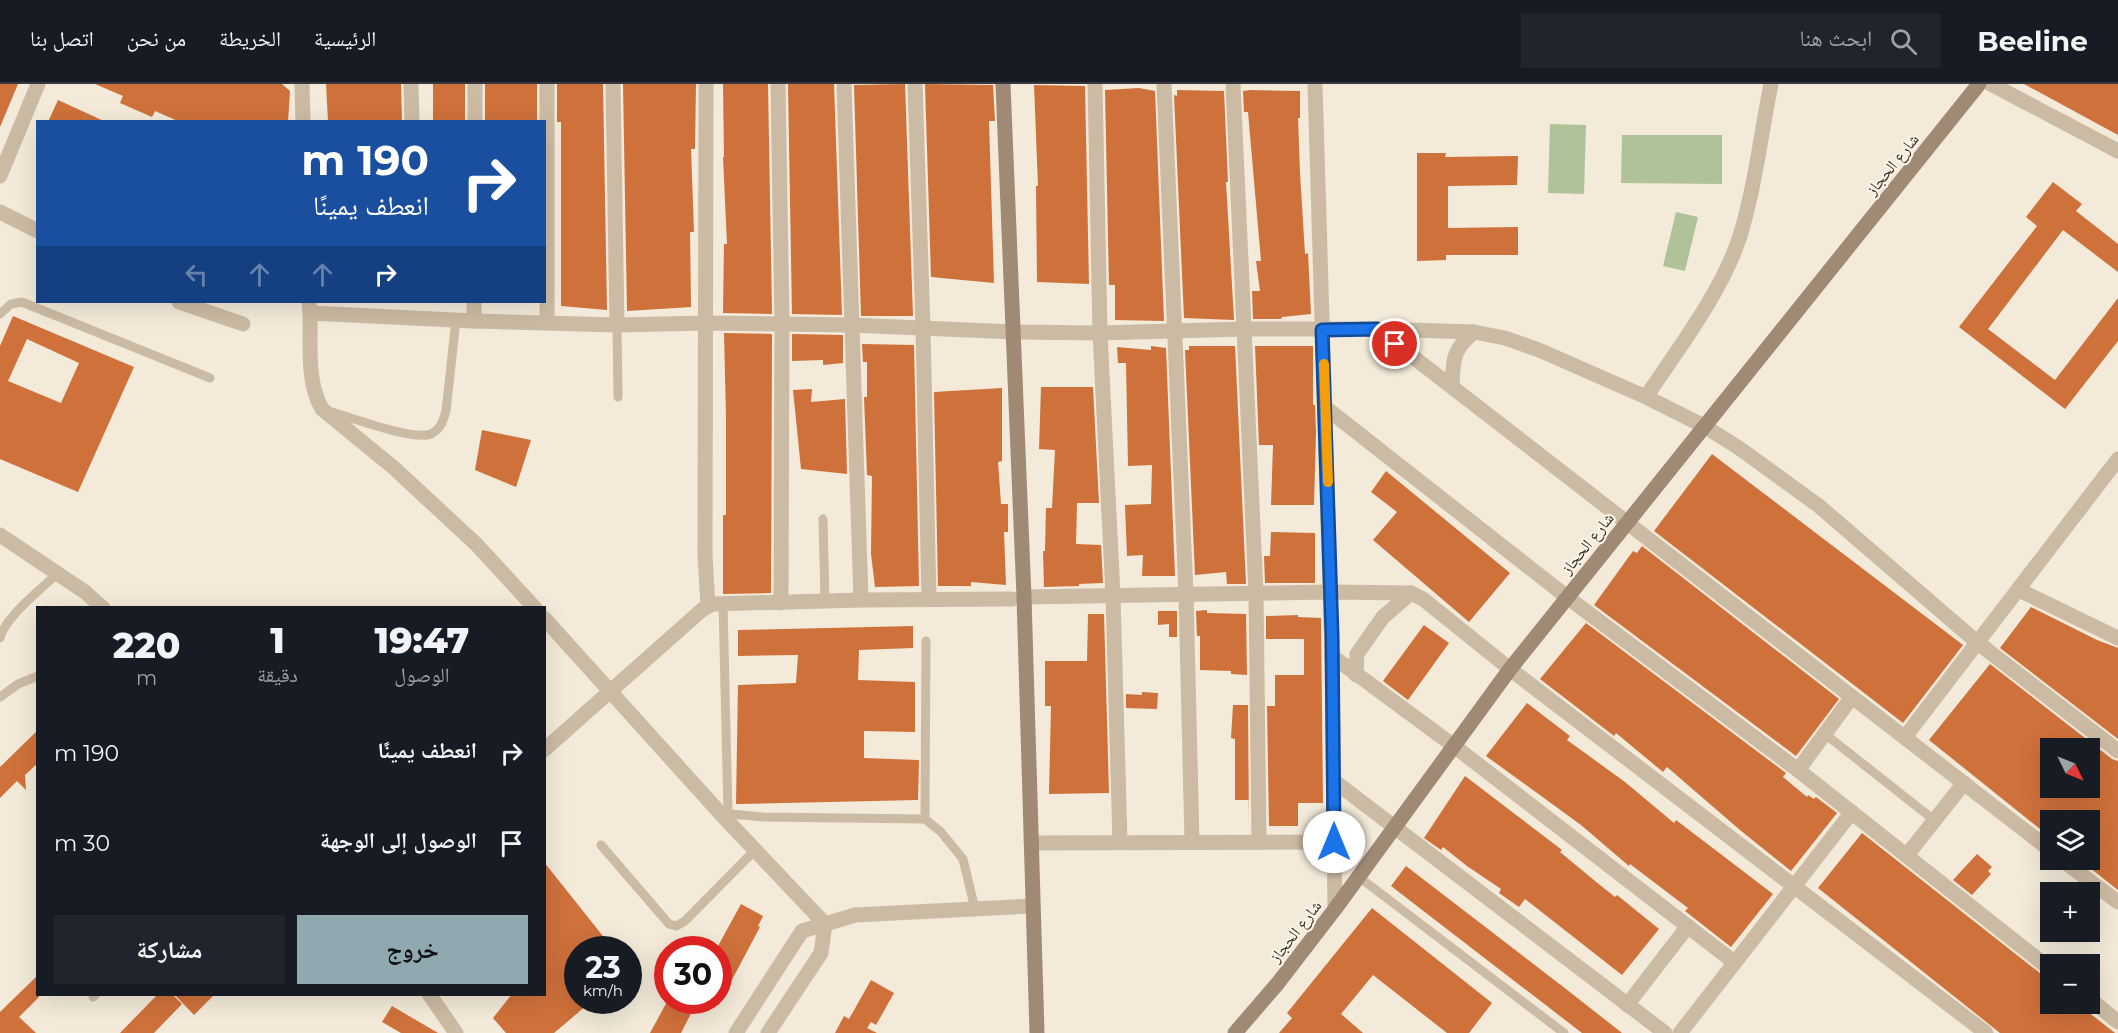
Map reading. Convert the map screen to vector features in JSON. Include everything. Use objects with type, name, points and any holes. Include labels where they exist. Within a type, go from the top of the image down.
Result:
[{"type":"main road","points":[[1003,84],[1014,332],[1018,598],[1031,843],[1037,1033]]},
{"type":"main road","name":"شارع الحجاز","points":[[1235,1033],[1278,983],[1335,909],[1509,669],[1979,84]]},
{"type":"street","points":[[0,176],[38,84]]},
{"type":"street","points":[[302,84],[303,120]]},
{"type":"street","points":[[411,84],[412,120]]},
{"type":"street","points":[[475,84],[475,120]]},
{"type":"street","points":[[547,84],[547,323]]},
{"type":"street","points":[[613,84],[617,325]]},
{"type":"street","points":[[706,84],[705,555],[715,605]]},
{"type":"street","points":[[778,84],[782,324],[781,603]]},
{"type":"street","points":[[844,84],[861,600]]},
{"type":"street","points":[[915,84],[929,599]]},
{"type":"street","points":[[1095,84],[1100,333],[1113,595],[1120,842]]},
{"type":"street","points":[[1164,84],[1186,594],[1192,842]]},
{"type":"street","points":[[1233,84],[1256,593],[1260,842]]},
{"type":"street","points":[[1314,84],[1331,592],[1335,909]]},
{"type":"street","points":[[1646,398],[1696,323],[1739,238],[1771,84]]},
{"type":"street","points":[[1991,84],[2118,151]]},
{"type":"street","points":[[0,212],[36,230]]},
{"type":"street","points":[[182,303],[243,324]]},
{"type":"street","points":[[474,303],[474,321]]},
{"type":"street","points":[[533,606],[476,544],[394,468],[322,409],[315,397],[311,377],[310,307],[456,320],[617,325],[706,323],[851,325],[1100,333],[1243,329],[1377,329],[1473,332],[1505,338],[1539,350],[1646,398],[1704,426],[1739,448],[1819,506],[1978,643],[2118,751]]},
{"type":"street","points":[[1377,329],[2040,842]]},
{"type":"street","points":[[1452,387],[1453,361],[1457,348],[1473,332]]},
{"type":"street","points":[[1326,408],[1567,597],[1798,770],[2040,961]]},
{"type":"street","points":[[1905,736],[2118,459]]},
{"type":"street","points":[[0,535],[85,592],[101,606]]},
{"type":"street","points":[[2019,590],[2118,638]]},
{"type":"street","points":[[1356,675],[1357,654],[1383,616],[1411,593]]},
{"type":"street","points":[[546,748],[715,605],[1113,595],[1411,593],[1423,599],[1509,669],[1986,1033]]},
{"type":"street","points":[[546,620],[825,924]]},
{"type":"street","points":[[1332,656],[1454,746],[1734,962]]},
{"type":"street","points":[[1798,770],[1852,697]]},
{"type":"street","points":[[1334,781],[1665,1033]]},
{"type":"street","points":[[1907,855],[1964,783]]},
{"type":"street","points":[[1680,1033],[1852,812]]},
{"type":"street","points":[[1031,843],[1334,842]]},
{"type":"street","points":[[2075,870],[2118,902]]},
{"type":"street","points":[[736,1033],[802,931],[855,915],[1032,906]]},
{"type":"street","points":[[768,1033],[821,953],[825,924]]},
{"type":"street","points":[[1627,1005],[1688,926]]},
{"type":"street","points":[[430,996],[450,1031]]},
{"type":"street","points":[[2100,1007],[2118,1022]]},
{"type":"lane","points":[[0,314],[11,304],[22,302],[210,378]]},
{"type":"lane","points":[[322,409],[409,435],[428,435],[438,430],[446,411],[456,320]]},
{"type":"lane","points":[[617,325],[618,397]]},
{"type":"lane","points":[[823,519],[825,601]]},
{"type":"lane","points":[[0,638],[12,618],[58,573]]},
{"type":"lane","points":[[715,605],[724,813],[763,817],[925,819],[941,832],[963,859],[975,909]]},
{"type":"lane","points":[[925,819],[926,641]]},
{"type":"lane","points":[[0,697],[18,684],[36,677]]},
{"type":"lane","points":[[1825,734],[1934,820]]},
{"type":"lane","points":[[601,845],[669,924],[676,926],[684,921],[755,850]]},
{"type":"lane","points":[[1359,876],[1564,1033]]},
{"type":"green space","points":[[1550,124],[1586,125],[1584,194],[1548,193]]},
{"type":"green space","points":[[1622,135],[1722,135],[1722,184],[1621,183]]},
{"type":"green space","points":[[1676,212],[1698,217],[1685,271],[1663,266]]},
{"type":"building","points":[[0,84],[18,84],[0,127]]},
{"type":"building","points":[[95,84],[282,84],[290,91],[288,120],[175,120],[155,111],[152,117],[120,103],[123,96]]},
{"type":"building","points":[[326,84],[401,84],[402,120],[328,120]]},
{"type":"building","points":[[433,84],[465,84],[465,120],[433,120]]},
{"type":"building","points":[[485,84],[537,84],[537,120],[485,120]]},
{"type":"building","points":[[557,84],[603,84],[607,310],[561,306],[561,122],[557,122]]},
{"type":"building","points":[[623,84],[696,84],[695,149],[691,149],[694,232],[690,232],[691,307],[627,311]]},
{"type":"building","points":[[723,84],[768,84],[772,314],[723,313],[724,244],[727,244],[723,157]]},
{"type":"building","points":[[788,84],[834,84],[842,315],[792,314]]},
{"type":"building","points":[[905,84],[913,316],[861,316],[854,85]]},
{"type":"building","points":[[925,84],[993,85],[995,121],[989,121],[994,283],[931,277]]},
{"type":"building","points":[[2024,84],[2118,84],[2118,135]]},
{"type":"building","points":[[1034,85],[1085,86],[1089,284],[1037,282],[1036,186],[1038,186]]},
{"type":"building","points":[[1139,88],[1155,91],[1164,321],[1115,320],[1115,285],[1109,285],[1105,90]]},
{"type":"building","points":[[1177,90],[1224,91],[1228,182],[1226,182],[1234,320],[1184,318],[1174,95],[1177,96]]},
{"type":"building","points":[[1243,91],[1300,91],[1300,118],[1298,118],[1300,173],[1311,314],[1282,317],[1281,319],[1253,319],[1252,291],[1260,291],[1256,261],[1261,261],[1248,112],[1244,112]]},
{"type":"building","points":[[58,100],[102,120],[49,120]]},
{"type":"building","points":[[1417,153],[1446,153],[1445,157],[1518,156],[1517,185],[1448,186],[1448,228],[1518,227],[1518,255],[1446,255],[1446,260],[1417,261]]},
{"type":"building","points":[[2053,182],[2082,204],[2076,211],[2118,244],[2118,272],[2063,230],[1988,329],[2055,380],[2118,298],[2118,341],[2065,409],[1959,327],[2037,226],[2026,217]]},
{"type":"building","points":[[13,316],[134,367],[78,492],[0,459],[0,346]],"holes":[[[27,339],[79,363],[61,403],[8,381]]]},
{"type":"building","points":[[724,333],[772,334],[771,593],[723,594],[723,515],[726,515]]},
{"type":"building","points":[[792,334],[843,335],[843,363],[823,365],[823,360],[792,361]]},
{"type":"building","points":[[862,344],[914,345],[919,586],[875,587],[871,554],[872,476],[867,475],[864,397],[867,397],[867,362],[863,362]]},
{"type":"building","points":[[1151,346],[1166,348],[1175,576],[1142,576],[1143,555],[1127,556],[1125,505],[1151,504],[1152,465],[1128,466],[1126,363],[1118,363],[1117,347],[1151,350]]},
{"type":"building","points":[[1189,346],[1235,346],[1246,584],[1227,584],[1226,572],[1195,575],[1185,350],[1189,350]]},
{"type":"building","points":[[1255,346],[1313,346],[1313,405],[1315,405],[1316,432],[1314,505],[1271,505],[1273,445],[1259,445]]},
{"type":"building","points":[[1041,387],[1093,387],[1099,503],[1077,503],[1076,544],[1101,545],[1103,583],[1044,587],[1043,551],[1045,551],[1046,508],[1052,508],[1055,450],[1039,449]]},
{"type":"building","points":[[1002,388],[1002,461],[998,462],[1001,504],[1008,504],[1008,532],[1004,532],[1006,585],[971,582],[971,586],[938,586],[934,392]]},
{"type":"building","points":[[812,389],[811,402],[845,399],[847,474],[801,469],[793,390]]},
{"type":"building","points":[[482,430],[531,440],[516,487],[475,470]]},
{"type":"building","points":[[1712,454],[1963,645],[1903,723],[1654,531]]},
{"type":"building","points":[[1386,471],[1510,573],[1469,622],[1373,540],[1397,512],[1371,492]]},
{"type":"building","points":[[1271,532],[1315,533],[1315,583],[1265,583],[1264,556],[1270,556]]},
{"type":"building","points":[[1642,546],[1839,699],[1796,756],[1594,605],[1633,551],[1637,553]]},
{"type":"building","points":[[2031,607],[2118,648],[2118,739],[2000,648]]},
{"type":"building","points":[[1207,610],[1207,613],[1246,614],[1247,675],[1231,674],[1231,671],[1200,670],[1200,636],[1197,636],[1196,611]]},
{"type":"building","points":[[1158,611],[1177,611],[1177,637],[1169,637],[1169,624],[1158,625]]},
{"type":"building","points":[[1088,614],[1104,614],[1109,793],[1049,794],[1051,706],[1045,706],[1045,661],[1087,661]]},
{"type":"building","points":[[1298,615],[1298,617],[1321,618],[1323,803],[1298,803],[1298,826],[1269,826],[1267,706],[1275,706],[1275,675],[1304,675],[1304,639],[1266,639],[1266,616]]},
{"type":"building","points":[[1586,623],[1786,773],[1783,777],[1807,797],[1808,795],[1814,799],[1816,797],[1837,813],[1791,871],[1667,767],[1663,772],[1616,733],[1614,736],[1540,679]]},
{"type":"building","points":[[1424,625],[1449,643],[1408,700],[1383,681]]},
{"type":"building","points":[[913,626],[913,648],[859,650],[858,680],[915,682],[915,732],[864,731],[864,758],[919,760],[918,800],[736,804],[738,685],[796,683],[798,655],[738,656],[738,630]]},
{"type":"building","points":[[1990,664],[2085,738],[2040,738],[2040,798],[2100,798],[2100,750],[2118,761],[2118,890],[2093,870],[2100,870],[2100,810],[2040,810],[2040,829],[1929,740]]},
{"type":"building","points":[[1142,692],[1158,693],[1157,709],[1126,708],[1126,694],[1142,695]]},
{"type":"building","points":[[1527,703],[1570,736],[1567,740],[1625,782],[1674,823],[1676,820],[1773,894],[1731,947],[1685,911],[1688,908],[1630,864],[1629,866],[1581,825],[1486,756]]},
{"type":"building","points":[[1233,705],[1248,705],[1249,800],[1235,800],[1235,739],[1231,738]]},
{"type":"building","points":[[36,732],[36,765],[25,775],[26,790],[17,781],[0,798],[0,767]]},
{"type":"building","points":[[1465,776],[1562,850],[1560,852],[1615,897],[1617,895],[1659,929],[1622,975],[1525,899],[1519,907],[1499,893],[1501,889],[1443,847],[1441,850],[1424,838]]},
{"type":"building","points":[[1862,833],[2040,973],[2040,1014],[2091,1014],[2115,1033],[2000,1033],[1818,888]]},
{"type":"building","points":[[1977,854],[1992,867],[1988,871],[1991,874],[1972,895],[1953,880]]},
{"type":"building","points":[[546,865],[603,936],[564,936],[564,1014],[576,1014],[554,1033],[506,1033],[493,1018],[510,996],[546,996]]},
{"type":"building","points":[[1406,866],[1622,1033],[1582,1033],[1391,886]]},
{"type":"building","points":[[741,904],[763,916],[758,926],[760,927],[732,980],[732,936],[723,936]]},
{"type":"building","points":[[1372,908],[1492,1003],[1469,1033],[1447,1033],[1373,975],[1341,1014],[1363,1033],[1279,1033],[1292,1018],[1287,1013]]},
{"type":"building","points":[[36,977],[36,996],[39,997],[19,1017],[36,1033],[0,1033],[0,1012]]},
{"type":"building","points":[[871,980],[894,993],[876,1025],[871,1022],[867,1028],[877,1033],[835,1033],[844,1016],[849,1019]]},
{"type":"building","points":[[156,996],[174,996],[182,1004],[154,1033],[120,1033]]},
{"type":"building","points":[[176,996],[213,996],[194,1015]]},
{"type":"building","points":[[392,1006],[438,1033],[401,1033],[382,1022]]},
{"type":"building","points":[[660,1014],[691,1014],[681,1033],[650,1033]]},
{"type":"slow traffic","points":[[1324,364],[1328,482]]},
{"type":"route","points":[[1334,842],[1332,635],[1322,330],[1377,329],[1395,344]]}]
